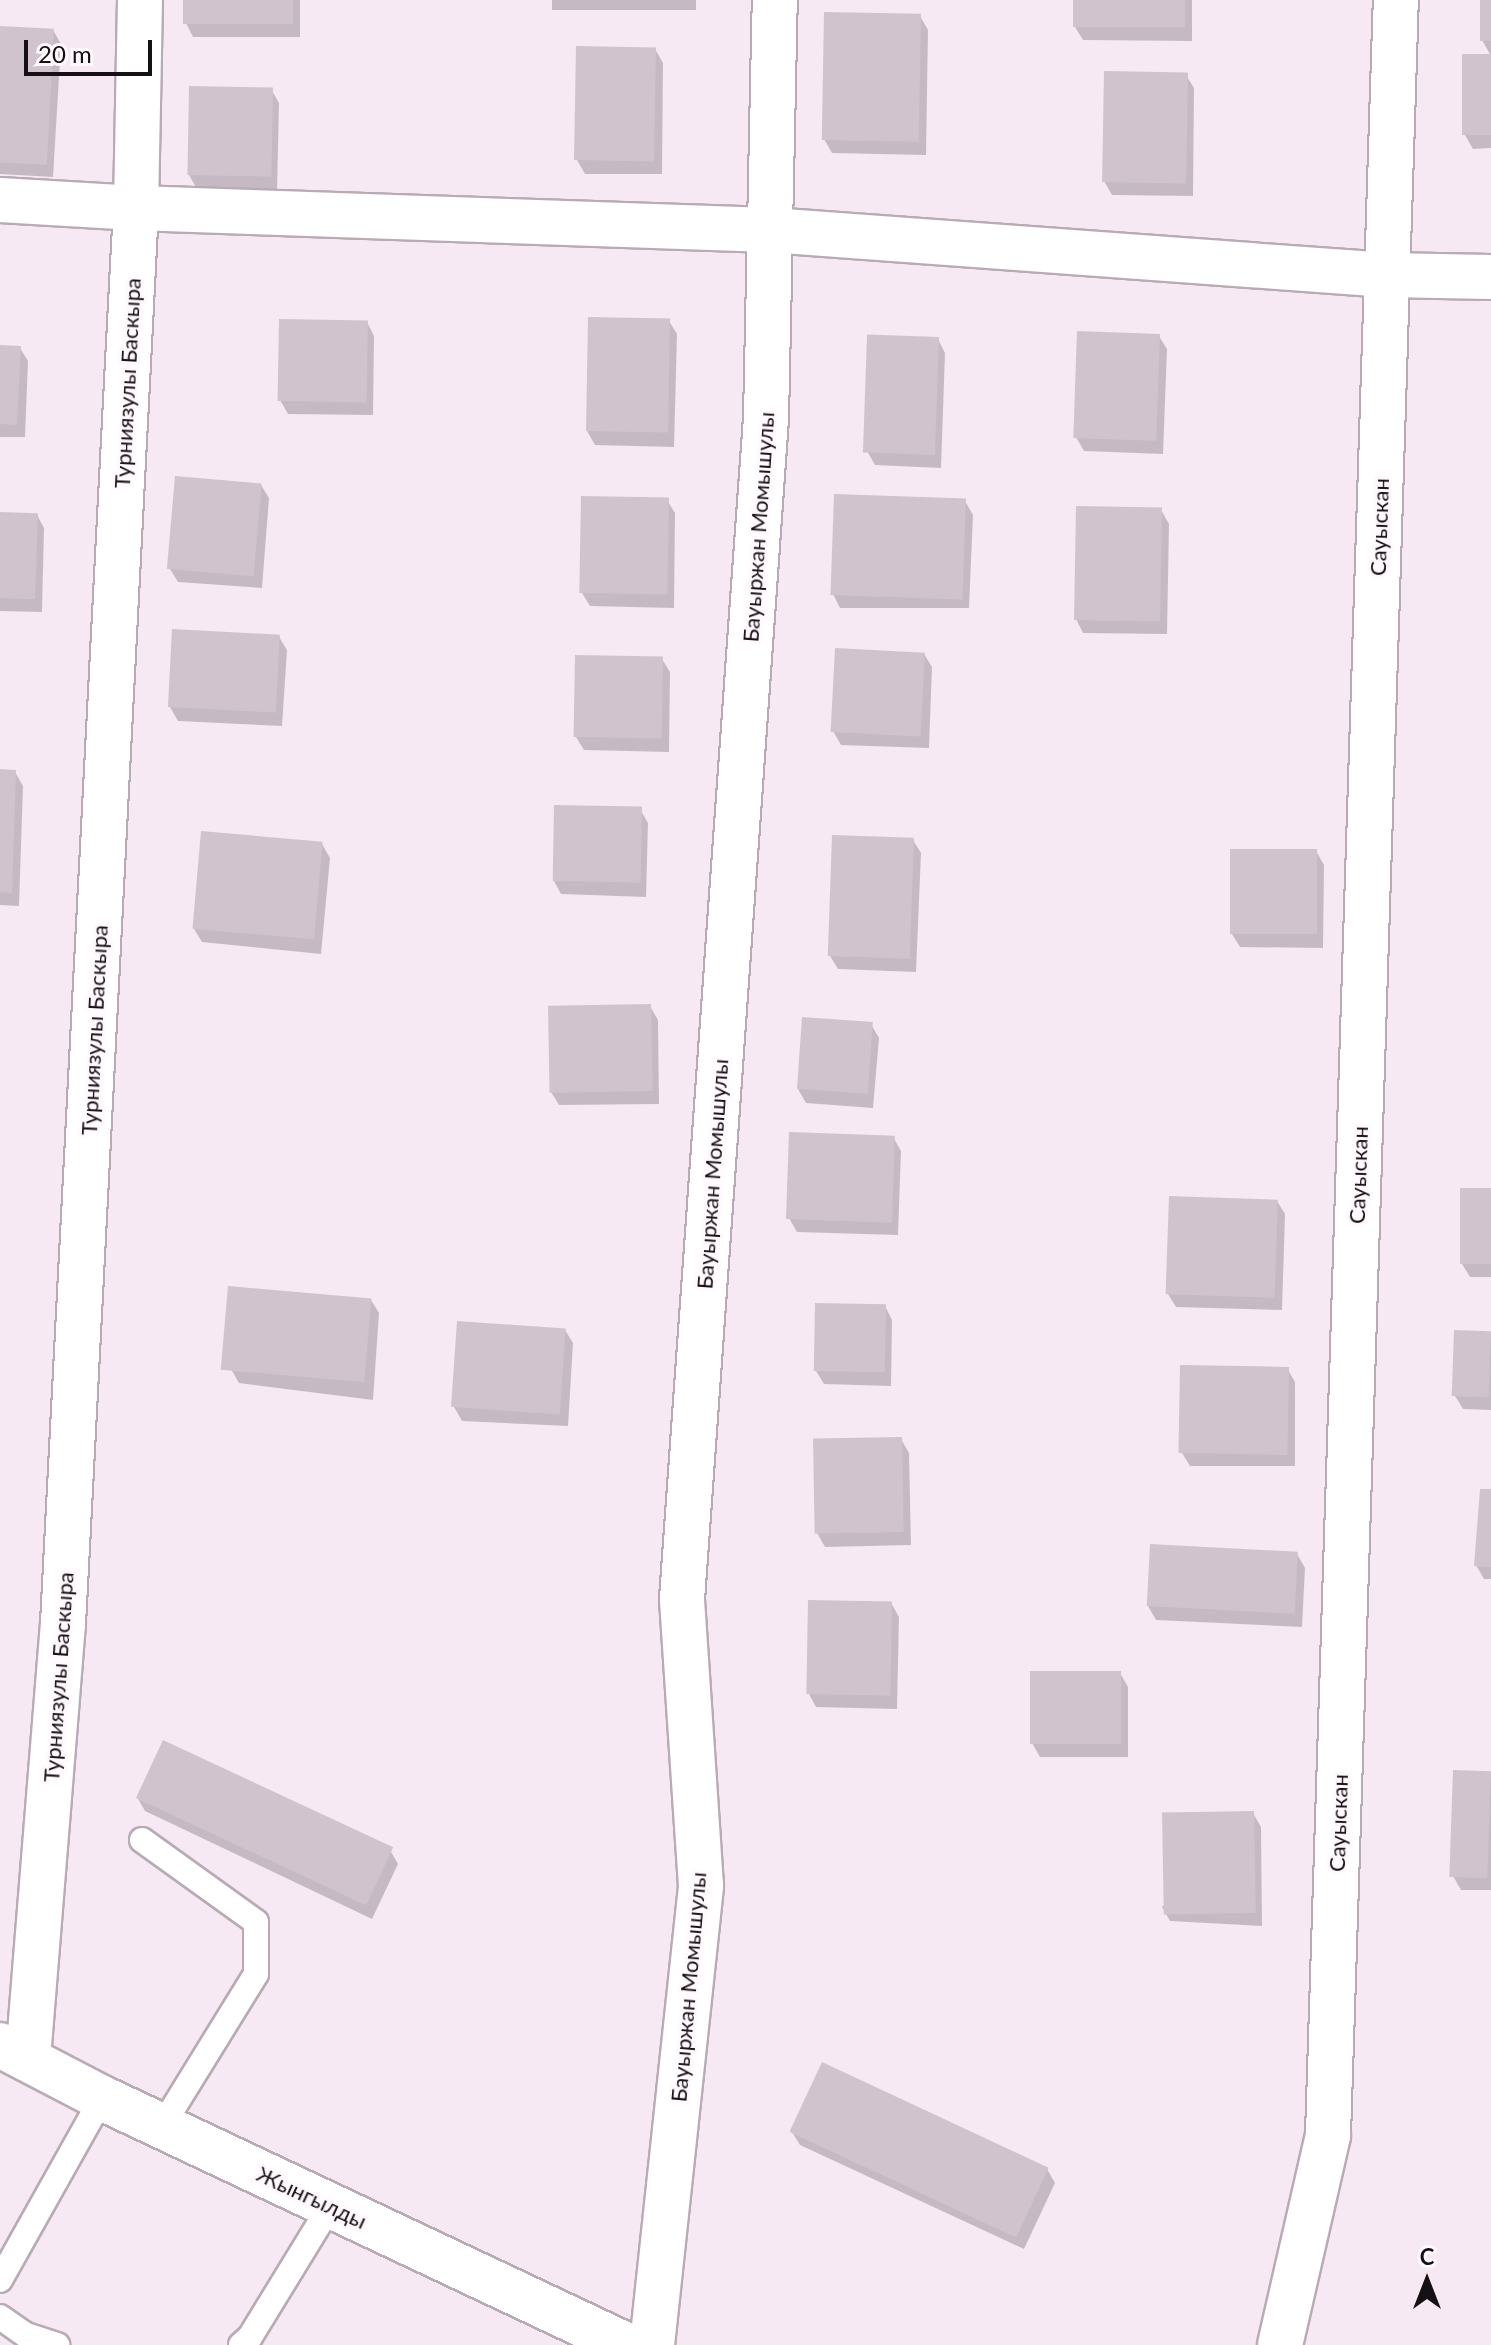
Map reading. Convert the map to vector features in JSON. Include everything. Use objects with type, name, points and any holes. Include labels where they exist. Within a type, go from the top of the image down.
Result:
[{"type":"street","name":"Турниязулы Баскыра","points":[[14,2052],[64,1608],[136,208],[140,0]]},
{"type":"street","name":"Бауыржан Момышулы","points":[[652,2345],[701,1886],[682,1599],[766,419],[775,0]]},
{"type":"street","name":"Сауыскан","points":[[1280,2345],[1328,2135],[1396,0]]},
{"type":"street","points":[[0,200],[136,208],[770,230],[1387,275],[1491,277]]},
{"type":"street","name":"Жынгылды","points":[[14,2052],[102,2098],[626,2345]]},
{"type":"lane","points":[[142,1840],[256,1922],[256,1974],[162,2126]]},
{"type":"lane","points":[[0,2280],[102,2098]]},
{"type":"lane","points":[[241,2345],[250,2337],[331,2205]]},
{"type":"lane","points":[[0,2317],[26,2335],[57,2345]]},
{"type":"building","points":[[183,0],[293,0],[293,24],[183,24]]},
{"type":"building","points":[[1073,0],[1185,0],[1185,27],[1073,27]]},
{"type":"building","points":[[1480,0],[1491,0],[1491,41],[1480,41]]},
{"type":"building","points":[[824,12],[921,14],[919,142],[822,140]]},
{"type":"building","points":[[0,26],[54,29],[47,165],[0,162]]},
{"type":"building","points":[[576,46],[656,47],[654,161],[574,160]]},
{"type":"building","points":[[1462,54],[1491,54],[1491,135],[1462,135]]},
{"type":"building","points":[[1104,71],[1188,72],[1186,183],[1102,182]]},
{"type":"building","points":[[189,86],[273,87],[271,176],[187,175]]},
{"type":"building","points":[[588,317],[670,318],[668,432],[586,431]]},
{"type":"building","points":[[279,319],[368,321],[367,403],[278,401]]},
{"type":"building","points":[[1077,331],[1160,334],[1156,441],[1073,438]]},
{"type":"building","points":[[867,334],[939,337],[935,455],[863,452]]},
{"type":"building","points":[[0,345],[21,346],[17,425],[0,424]]},
{"type":"building","points":[[175,476],[262,484],[254,576],[167,569]]},
{"type":"building","points":[[834,494],[966,499],[962,600],[830,595]]},
{"type":"building","points":[[581,496],[669,498],[667,595],[579,593]]},
{"type":"building","points":[[1076,506],[1162,508],[1160,621],[1074,620]]},
{"type":"building","points":[[0,512],[38,513],[35,599],[0,598]]},
{"type":"building","points":[[172,629],[280,635],[276,713],[168,707]]},
{"type":"building","points":[[835,648],[925,653],[920,737],[831,732]]},
{"type":"building","points":[[575,655],[663,657],[662,739],[574,737]]},
{"type":"building","points":[[0,769],[16,770],[12,893],[0,892]]},
{"type":"building","points":[[554,805],[642,807],[641,883],[553,881]]},
{"type":"building","points":[[201,831],[323,842],[314,939],[192,929]]},
{"type":"building","points":[[832,835],[914,838],[910,959],[828,956]]},
{"type":"building","points":[[1230,849],[1317,849],[1317,934],[1230,934]]},
{"type":"building","points":[[651,1004],[653,1091],[550,1093],[548,1006]]},
{"type":"building","points":[[802,1017],[873,1022],[868,1094],[797,1089]]},
{"type":"building","points":[[789,1132],[895,1136],[892,1223],[786,1219]]},
{"type":"building","points":[[1460,1188],[1491,1188],[1491,1264],[1460,1264]]},
{"type":"building","points":[[1169,1196],[1278,1200],[1275,1298],[1166,1294]]},
{"type":"building","points":[[228,1286],[371,1299],[364,1382],[221,1370]]},
{"type":"building","points":[[815,1303],[886,1304],[885,1372],[814,1371]]},
{"type":"building","points":[[457,1321],[566,1329],[560,1414],[451,1407]]},
{"type":"building","points":[[1454,1330],[1491,1331],[1489,1397],[1452,1396]]},
{"type":"building","points":[[1180,1365],[1289,1367],[1287,1455],[1178,1453]]},
{"type":"building","points":[[902,1437],[904,1532],[815,1534],[813,1439]]},
{"type":"building","points":[[1480,1489],[1491,1489],[1491,1567],[1474,1566]]},
{"type":"building","points":[[1150,1544],[1298,1552],[1295,1614],[1147,1606]]},
{"type":"building","points":[[808,1600],[892,1601],[890,1695],[806,1694]]},
{"type":"building","points":[[1030,1671],[1121,1671],[1121,1744],[1030,1744]]},
{"type":"building","points":[[163,1740],[393,1847],[366,1905],[136,1798]]},
{"type":"building","points":[[1453,1770],[1491,1771],[1487,1878],[1449,1877]]},
{"type":"building","points":[[1254,1811],[1256,1913],[1164,1915],[1162,1813]]},
{"type":"building","points":[[822,2062],[1049,2168],[1016,2237],[789,2132]]}]
